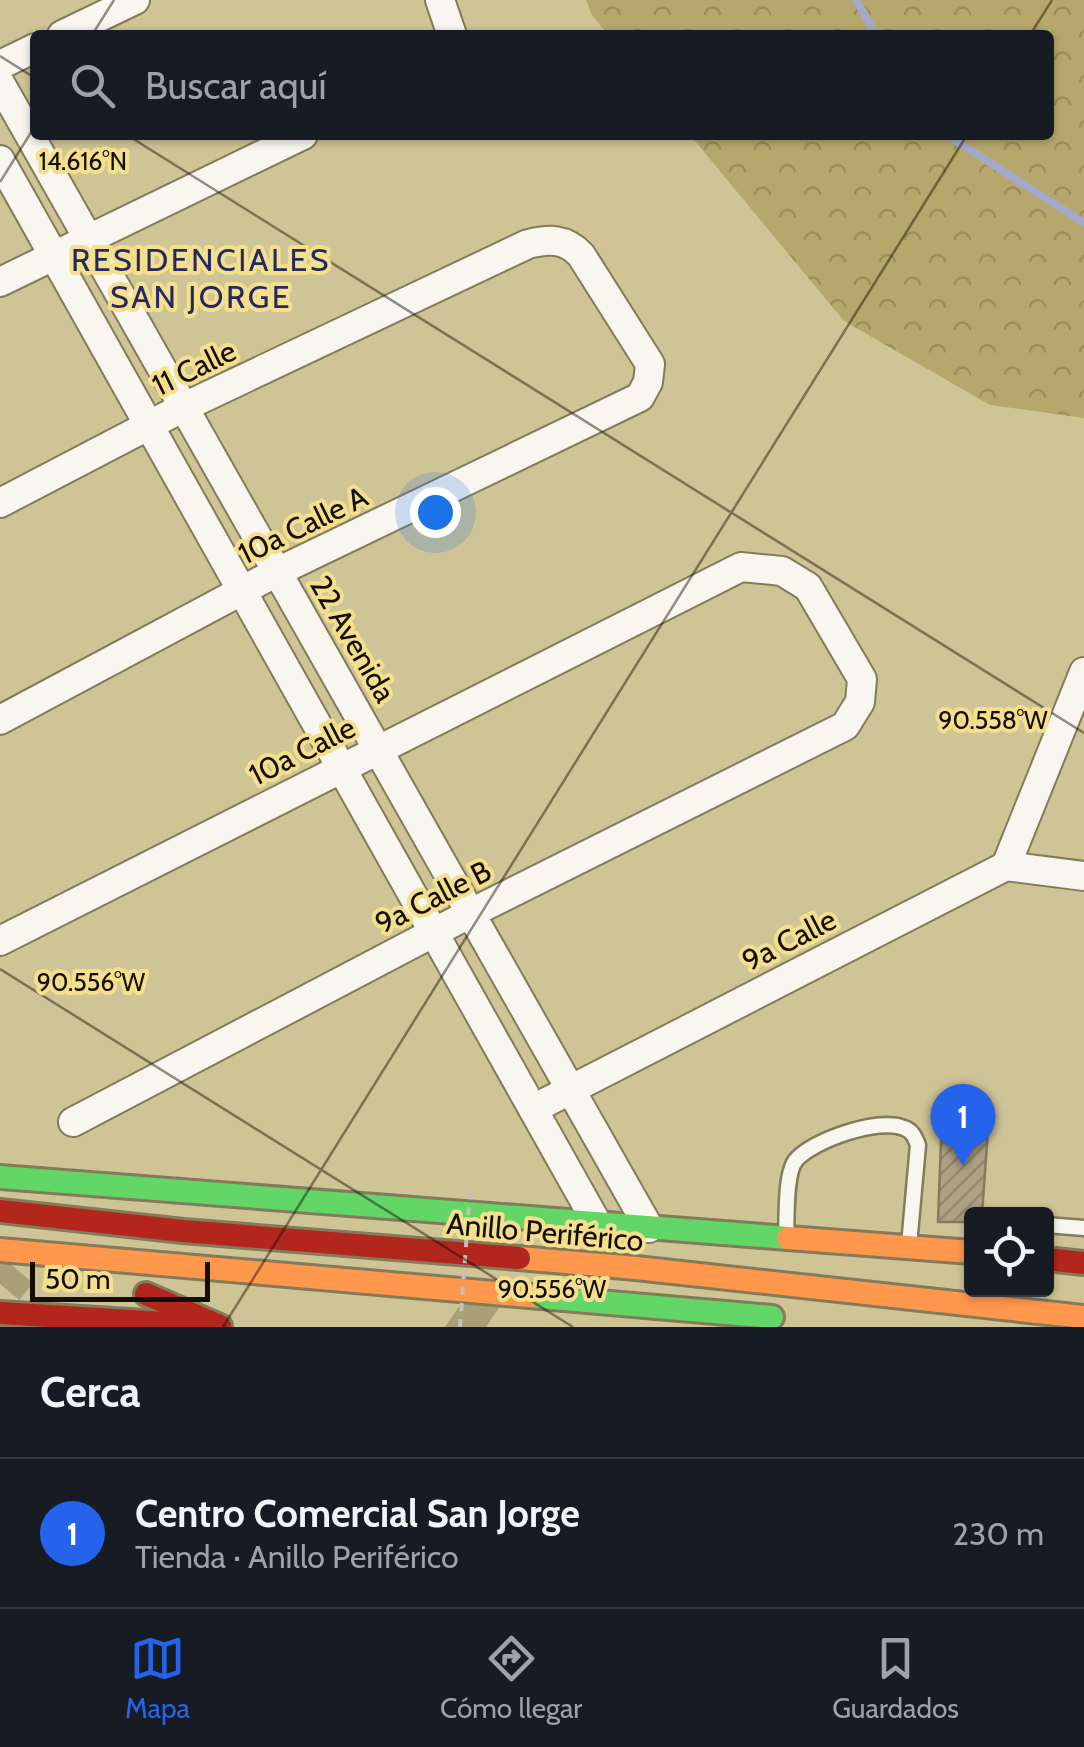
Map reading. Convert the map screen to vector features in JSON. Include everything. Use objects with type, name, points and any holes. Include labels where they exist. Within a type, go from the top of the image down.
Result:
[{"type":"main road","name":"Anillo Periférico","points":[[0,1178],[964,1251]]},
{"type":"main road","name":"Anillo Periférico","points":[[0,1211],[183,1231],[636,1268],[1083,1317]]},
{"type":"main road","points":[[7,1259],[39,1254],[801,1320]]},
{"type":"main road","points":[[1054,1260],[1084,1263]]},
{"type":"main road","points":[[422,1289],[459,1318]]},
{"type":"main road","points":[[200,1296],[134,1293],[220,1326]]},
{"type":"main road","points":[[507,1317],[638,1327]]},
{"type":"main road","points":[[958,1326],[1083,1317]]},
{"type":"main road","points":[[11,1318],[231,1327]]},
{"type":"street","points":[[72,30],[135,0]]},
{"type":"street","points":[[440,0],[450,30]]},
{"type":"street","points":[[0,65],[30,50]]},
{"type":"street","name":"22 Avenida","points":[[0,82],[30,135]]},
{"type":"street","name":"22 Avenida","points":[[33,140],[649,1228]]},
{"type":"street","points":[[0,282],[293,140]]},
{"type":"street","points":[[0,160],[598,1225]]},
{"type":"street","name":"10a Calle A","points":[[0,720],[278,572],[640,397],[648,382],[650,364],[581,255],[555,240],[528,244]]},
{"type":"street","name":"11 Calle","points":[[0,503],[184,408],[528,244]]},
{"type":"street","name":"9a Calle B","points":[[72,1122],[851,720],[863,693],[862,678],[801,581],[782,571],[741,566]]},
{"type":"street","name":"10a Calle","points":[[0,940],[741,566]]},
{"type":"street","points":[[1084,672],[1006,866],[1084,876]]},
{"type":"street","name":"9a Calle","points":[[533,1109],[1006,866]]},
{"type":"lane","points":[[786,1237],[790,1171],[800,1156],[849,1130],[901,1126],[912,1133],[918,1145],[909,1246]]},
{"type":"lane","points":[[1054,1225],[1084,1228]]},
{"type":"path","points":[[459,1318],[470,1190]]},
{"type":"green space","points":[[586,0],[1084,0],[1084,418],[990,405],[844,321],[694,140],[1054,140],[1054,30],[604,30]]},
{"type":"building","points":[[942,1114],[989,1117],[983,1207],[964,1207],[964,1222],[938,1222]]},
{"type":"waterway","points":[[856,0],[873,30]]},
{"type":"waterway","points":[[955,140],[1084,223]]},
{"type":"tunnel","points":[[0,1284],[14,1267]]},
{"type":"tunnel","points":[[458,1308],[486,1327]]},
{"type":"traffic: fast","points":[[0,1177],[788,1238]]},
{"type":"traffic: fast","points":[[529,1296],[772,1317]]},
{"type":"traffic: slow","points":[[788,1238],[964,1251]]},
{"type":"traffic: slow","points":[[0,1250],[529,1296]]},
{"type":"traffic: slow","points":[[519,1258],[1084,1317]]},
{"type":"traffic: jam","points":[[0,1211],[183,1231],[519,1258]]},
{"type":"traffic: jam","points":[[1054,1260],[1084,1263]]},
{"type":"traffic: jam","points":[[146,1294],[220,1326]]},
{"type":"traffic: jam","points":[[0,1313],[197,1325]]},
{"type":"place","name":"Centro Comercial San Jorge","points":[[963,1166]]},
{"type":"district","name":"RESIDENCIALES SAN JORGE","points":[[201,278]]}]
